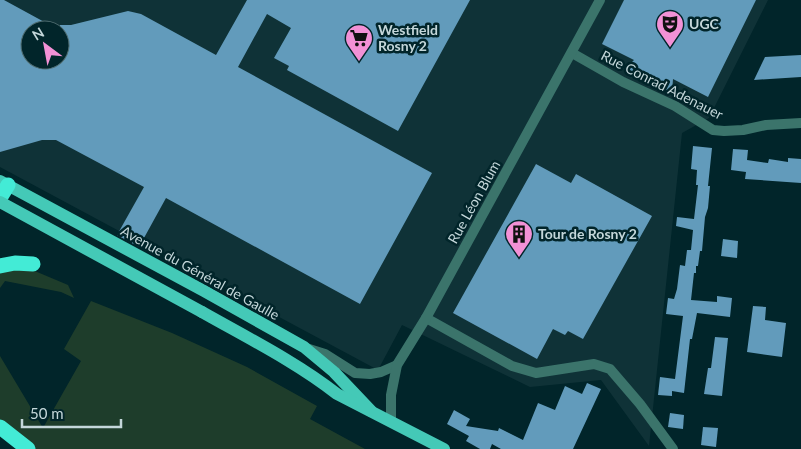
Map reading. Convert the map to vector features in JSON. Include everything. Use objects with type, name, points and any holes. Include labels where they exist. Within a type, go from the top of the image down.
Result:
[{"type":"highway","points":[[0,266],[15,262],[33,264]]},
{"type":"highway","points":[[0,428],[28,449]]},
{"type":"main road","name":"Avenue du Général de Gaulle","points":[[1,194],[202,312],[257,342],[337,394],[444,449]]},
{"type":"main road","name":"Avenue du Général de Gaulle","points":[[1,194],[304,347],[334,372],[371,412]]},
{"type":"street","name":"Rue Léon Blum","points":[[391,422],[390,395],[397,365],[426,318],[600,0]]},
{"type":"street","name":"Rue Conrad Adenauer","points":[[572,52],[623,82],[675,106],[713,130],[734,131],[766,125],[801,123]]},
{"type":"street","points":[[426,318],[512,366],[536,373],[594,364],[610,369],[640,404],[673,449]]},
{"type":"street","points":[[304,347],[325,354],[356,373],[370,374],[382,372],[397,365]]},
{"type":"shaded area","points":[[0,0],[768,0],[709,118],[682,133],[649,446],[601,380],[530,387],[402,325],[378,370],[0,167]]},
{"type":"shaded area","points":[[30,269],[68,285],[74,298],[61,292],[5,281],[0,288],[0,271]]},
{"type":"shaded area","points":[[91,301],[172,333],[247,367],[317,406],[310,419],[365,449],[36,449],[0,420],[0,356],[43,428],[81,361],[64,349]]},
{"type":"building","points":[[0,0],[4,0],[41,20],[20,20],[20,70],[70,70],[70,25],[128,11],[141,14],[216,55],[247,0],[470,0],[398,131],[287,70],[289,66],[274,58],[291,28],[267,14],[238,67],[432,173],[360,304],[166,198],[139,247],[117,235],[144,187],[56,140],[42,140],[0,152]]},
{"type":"building","name":"UGC","points":[[624,0],[756,0],[708,97],[673,79],[672,93],[626,68],[634,60],[602,44]]},
{"type":"building","points":[[801,55],[801,77],[754,80],[765,57]]},
{"type":"building","points":[[693,146],[712,148],[708,208],[705,217],[702,251],[700,251],[696,273],[694,273],[691,300],[717,302],[717,296],[732,298],[730,317],[697,313],[692,339],[690,339],[684,393],[672,391],[672,396],[658,395],[660,377],[675,379],[683,316],[666,314],[668,298],[674,299],[677,289],[680,265],[685,266],[687,250],[691,250],[693,230],[676,226],[677,217],[694,219],[698,185],[696,185],[697,170],[691,169]]},
{"type":"building","points":[[733,149],[748,150],[747,160],[768,163],[769,159],[788,162],[788,158],[801,159],[801,183],[745,179],[746,172],[731,170]]},
{"type":"building","points":[[536,164],[571,183],[576,174],[652,216],[583,339],[568,331],[565,335],[553,329],[537,359],[453,313]]},
{"type":"building","points":[[723,239],[738,241],[737,258],[721,256]]},
{"type":"building","points":[[753,306],[766,307],[765,320],[786,323],[782,357],[747,352]]},
{"type":"building","points":[[715,337],[728,338],[722,396],[704,394],[708,368],[711,368]]},
{"type":"building","points":[[587,383],[601,389],[573,449],[501,449],[492,444],[490,449],[480,449],[466,441],[469,436],[447,424],[454,410],[470,419],[466,426],[498,431],[499,428],[523,440],[538,403],[555,410],[565,386],[582,394]]},
{"type":"building","points":[[670,413],[684,415],[683,429],[668,427]]},
{"type":"building","points":[[703,427],[718,428],[716,447],[701,445]]},
{"type":"place","name":"UGC","points":[[670,48]]},
{"type":"place","name":"Westfield Rosny 2","points":[[359,62]]},
{"type":"place","name":"Tour de Rosny 2","points":[[519,258]]}]
